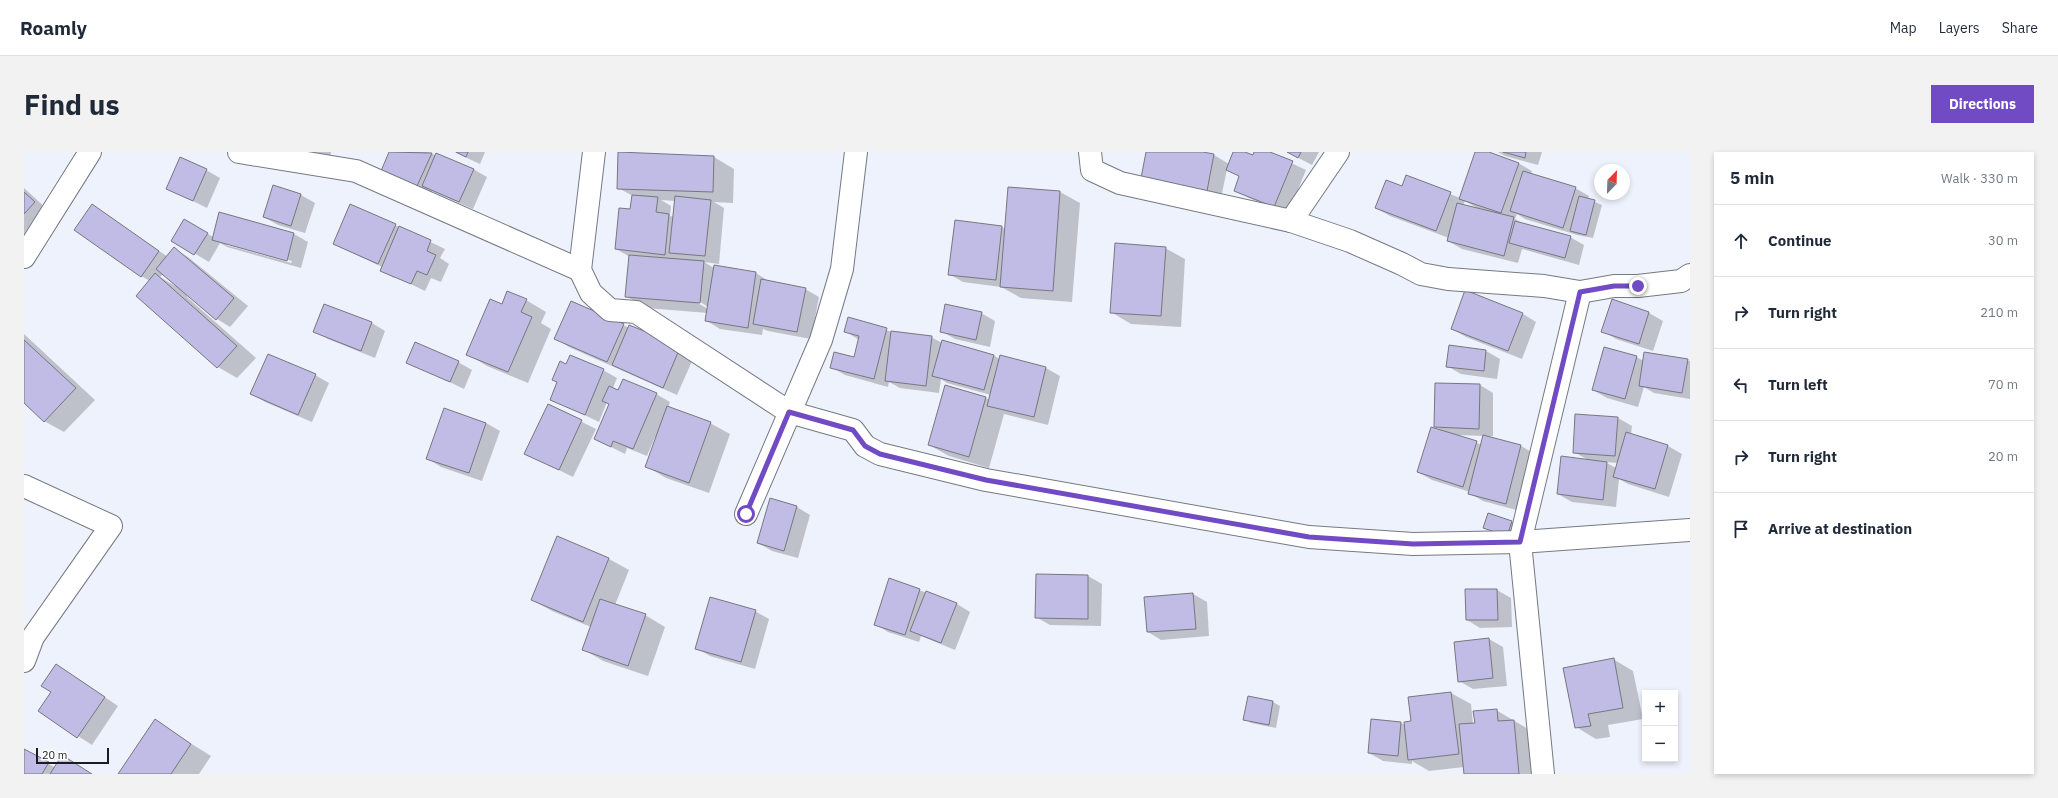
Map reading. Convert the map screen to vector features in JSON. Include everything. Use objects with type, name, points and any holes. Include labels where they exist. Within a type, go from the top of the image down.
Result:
[{"type":"street","points":[[24,257],[90,152]]},
{"type":"street","points":[[239,152],[357,161],[580,270]]},
{"type":"street","points":[[594,152],[580,270],[591,293],[610,310],[636,312],[789,412],[853,430],[865,446],[880,454],[986,480],[1309,537],[1413,544],[1520,542],[1690,530]]},
{"type":"street","points":[[746,514],[821,340],[842,269],[856,152]]},
{"type":"street","points":[[1090,152],[1092,170],[1120,184],[1291,221],[1350,242],[1421,274],[1448,279],[1544,286],[1580,292],[1614,286],[1638,286],[1681,281],[1690,275]]},
{"type":"street","points":[[1291,221],[1338,152]]},
{"type":"street","points":[[1543,774],[1520,542],[1580,292]]},
{"type":"street","points":[[24,486],[111,526],[33,636],[24,661]]},
{"type":"building","points":[[389,152],[432,153],[417,186],[381,171]]},
{"type":"building","points":[[456,152],[468,152],[466,157]]},
{"type":"building","points":[[618,152],[714,156],[713,192],[617,189]]},
{"type":"building","points":[[1146,152],[1203,152],[1214,154],[1207,191],[1141,178]]},
{"type":"building","points":[[1233,152],[1245,152],[1253,155],[1254,152],[1270,152],[1293,161],[1274,207],[1234,191],[1239,176],[1226,170]]},
{"type":"building","points":[[1287,152],[1301,152],[1298,158]]},
{"type":"building","points":[[1475,152],[1489,152],[1519,163],[1501,213],[1459,199]]},
{"type":"building","points":[[1503,152],[1526,152],[1525,158]]},
{"type":"building","points":[[436,153],[474,169],[459,202],[422,186]]},
{"type":"building","points":[[180,157],[207,169],[193,201],[166,189]]},
{"type":"building","points":[[1523,171],[1576,187],[1563,228],[1510,211]]},
{"type":"building","points":[[1406,175],[1451,192],[1436,231],[1375,208],[1386,180],[1402,186]]},
{"type":"building","points":[[273,185],[301,194],[291,226],[263,217]]},
{"type":"building","points":[[1008,187],[1060,191],[1053,291],[1000,287]]},
{"type":"building","points":[[24,192],[35,202],[24,214]]},
{"type":"building","points":[[632,195],[658,197],[656,212],[669,214],[665,255],[615,249],[619,208],[630,209]]},
{"type":"building","points":[[675,196],[711,200],[705,256],[669,253]]},
{"type":"building","points":[[1579,196],[1595,200],[1586,235],[1570,231]]},
{"type":"building","points":[[1457,203],[1514,217],[1504,256],[1447,241]]},
{"type":"building","points":[[92,204],[159,251],[141,277],[74,230]]},
{"type":"building","points":[[350,204],[396,224],[378,264],[333,244]]},
{"type":"building","points":[[219,212],[294,233],[287,261],[212,240]]},
{"type":"building","points":[[184,219],[208,233],[194,255],[171,241]]},
{"type":"building","points":[[955,220],[1002,226],[996,280],[948,275]]},
{"type":"building","points":[[1515,221],[1571,236],[1565,258],[1509,243]]},
{"type":"building","points":[[399,226],[431,240],[427,251],[436,255],[427,275],[417,271],[411,284],[380,271]]},
{"type":"building","points":[[1115,243],[1166,247],[1161,316],[1110,313]]},
{"type":"building","points":[[174,247],[234,298],[216,320],[156,269]]},
{"type":"building","points":[[629,255],[704,261],[700,303],[625,297]]},
{"type":"building","points":[[714,265],[756,272],[748,328],[705,321]]},
{"type":"building","points":[[155,273],[237,346],[217,368],[136,296]]},
{"type":"building","points":[[761,279],[806,288],[797,332],[753,324]]},
{"type":"building","points":[[1465,290],[1523,313],[1508,351],[1451,329]]},
{"type":"building","points":[[507,291],[527,299],[521,312],[532,317],[508,372],[466,355],[490,299],[502,304]]},
{"type":"building","points":[[1612,299],[1649,312],[1639,344],[1601,332]]},
{"type":"building","points":[[571,301],[624,324],[607,362],[554,339]]},
{"type":"building","points":[[324,304],[372,322],[361,351],[313,332]]},
{"type":"building","points":[[945,304],[982,312],[976,340],[940,332]]},
{"type":"building","points":[[848,317],[887,328],[874,379],[830,368],[834,352],[854,357],[859,336],[844,332]]},
{"type":"building","points":[[629,325],[644,331],[646,325],[679,350],[663,388],[612,365]]},
{"type":"building","points":[[891,331],[932,336],[926,386],[885,381]]},
{"type":"building","points":[[24,340],[76,388],[44,422],[24,403]]},
{"type":"building","points":[[942,340],[994,355],[984,390],[932,376]]},
{"type":"building","points":[[415,342],[459,361],[450,382],[406,363]]},
{"type":"building","points":[[1449,345],[1486,350],[1484,371],[1446,367]]},
{"type":"building","points":[[1604,347],[1637,356],[1625,399],[1592,390]]},
{"type":"building","points":[[1644,352],[1688,359],[1682,393],[1639,386]]},
{"type":"building","points":[[268,354],[316,374],[298,415],[250,394]]},
{"type":"building","points":[[570,355],[604,369],[585,415],[550,400],[557,382],[552,380],[560,361],[566,364]]},
{"type":"building","points":[[1000,355],[1046,367],[1034,417],[987,406]]},
{"type":"building","points":[[623,379],[657,393],[633,449],[613,441],[611,447],[594,439],[609,404],[602,401],[609,386],[618,390]]},
{"type":"building","points":[[1435,383],[1480,384],[1479,429],[1434,427]]},
{"type":"building","points":[[945,385],[986,397],[969,457],[928,445]]},
{"type":"building","points":[[548,404],[582,420],[559,470],[524,454]]},
{"type":"building","points":[[667,406],[711,422],[689,483],[645,467]]},
{"type":"building","points":[[444,408],[486,423],[469,473],[426,459]]},
{"type":"building","points":[[1575,414],[1618,417],[1615,456],[1573,453]]},
{"type":"building","points":[[1431,427],[1477,441],[1463,487],[1417,472]]},
{"type":"building","points":[[1626,432],[1668,445],[1655,489],[1613,477]]},
{"type":"building","points":[[1483,435],[1521,445],[1506,504],[1468,494]]},
{"type":"building","points":[[1561,456],[1607,462],[1603,500],[1557,494]]},
{"type":"building","points":[[770,498],[797,506],[784,551],[757,543]]},
{"type":"building","points":[[1488,513],[1512,521],[1507,536],[1483,528]]},
{"type":"building","points":[[557,536],[609,558],[583,622],[531,600]]},
{"type":"building","points":[[1036,574],[1088,575],[1088,619],[1035,618]]},
{"type":"building","points":[[889,578],[920,589],[905,635],[874,625]]},
{"type":"building","points":[[1465,589],[1497,589],[1498,620],[1466,620]]},
{"type":"building","points":[[926,591],[957,603],[941,643],[910,631]]},
{"type":"building","points":[[1193,593],[1196,629],[1147,632],[1144,597]]},
{"type":"building","points":[[710,597],[756,610],[741,662],[695,649]]},
{"type":"building","points":[[600,599],[646,614],[628,666],[582,650]]},
{"type":"building","points":[[1489,638],[1493,678],[1458,682],[1454,642]]},
{"type":"building","points":[[1614,658],[1623,708],[1588,714],[1591,726],[1575,728],[1563,668]]},
{"type":"building","points":[[56,664],[105,697],[77,738],[38,711],[51,692],[41,686]]},
{"type":"building","points":[[1451,692],[1459,754],[1408,760],[1404,722],[1411,721],[1408,697]]},
{"type":"building","points":[[1248,696],[1273,701],[1269,725],[1243,720]]},
{"type":"building","points":[[1497,709],[1498,721],[1514,720],[1519,774],[1464,774],[1459,724],[1475,723],[1473,711]]},
{"type":"building","points":[[155,719],[191,744],[171,774],[118,774]]},
{"type":"building","points":[[1371,719],[1401,722],[1398,756],[1368,753]]},
{"type":"building","points":[[24,749],[49,762],[42,774],[24,774]]},
{"type":"building","points":[[62,755],[92,774],[50,774]]},
{"type":"route","points":[[746,514],[789,412],[853,430],[865,446],[880,454],[986,480],[1309,537],[1413,544],[1520,542],[1580,292],[1614,286],[1638,286]]}]
